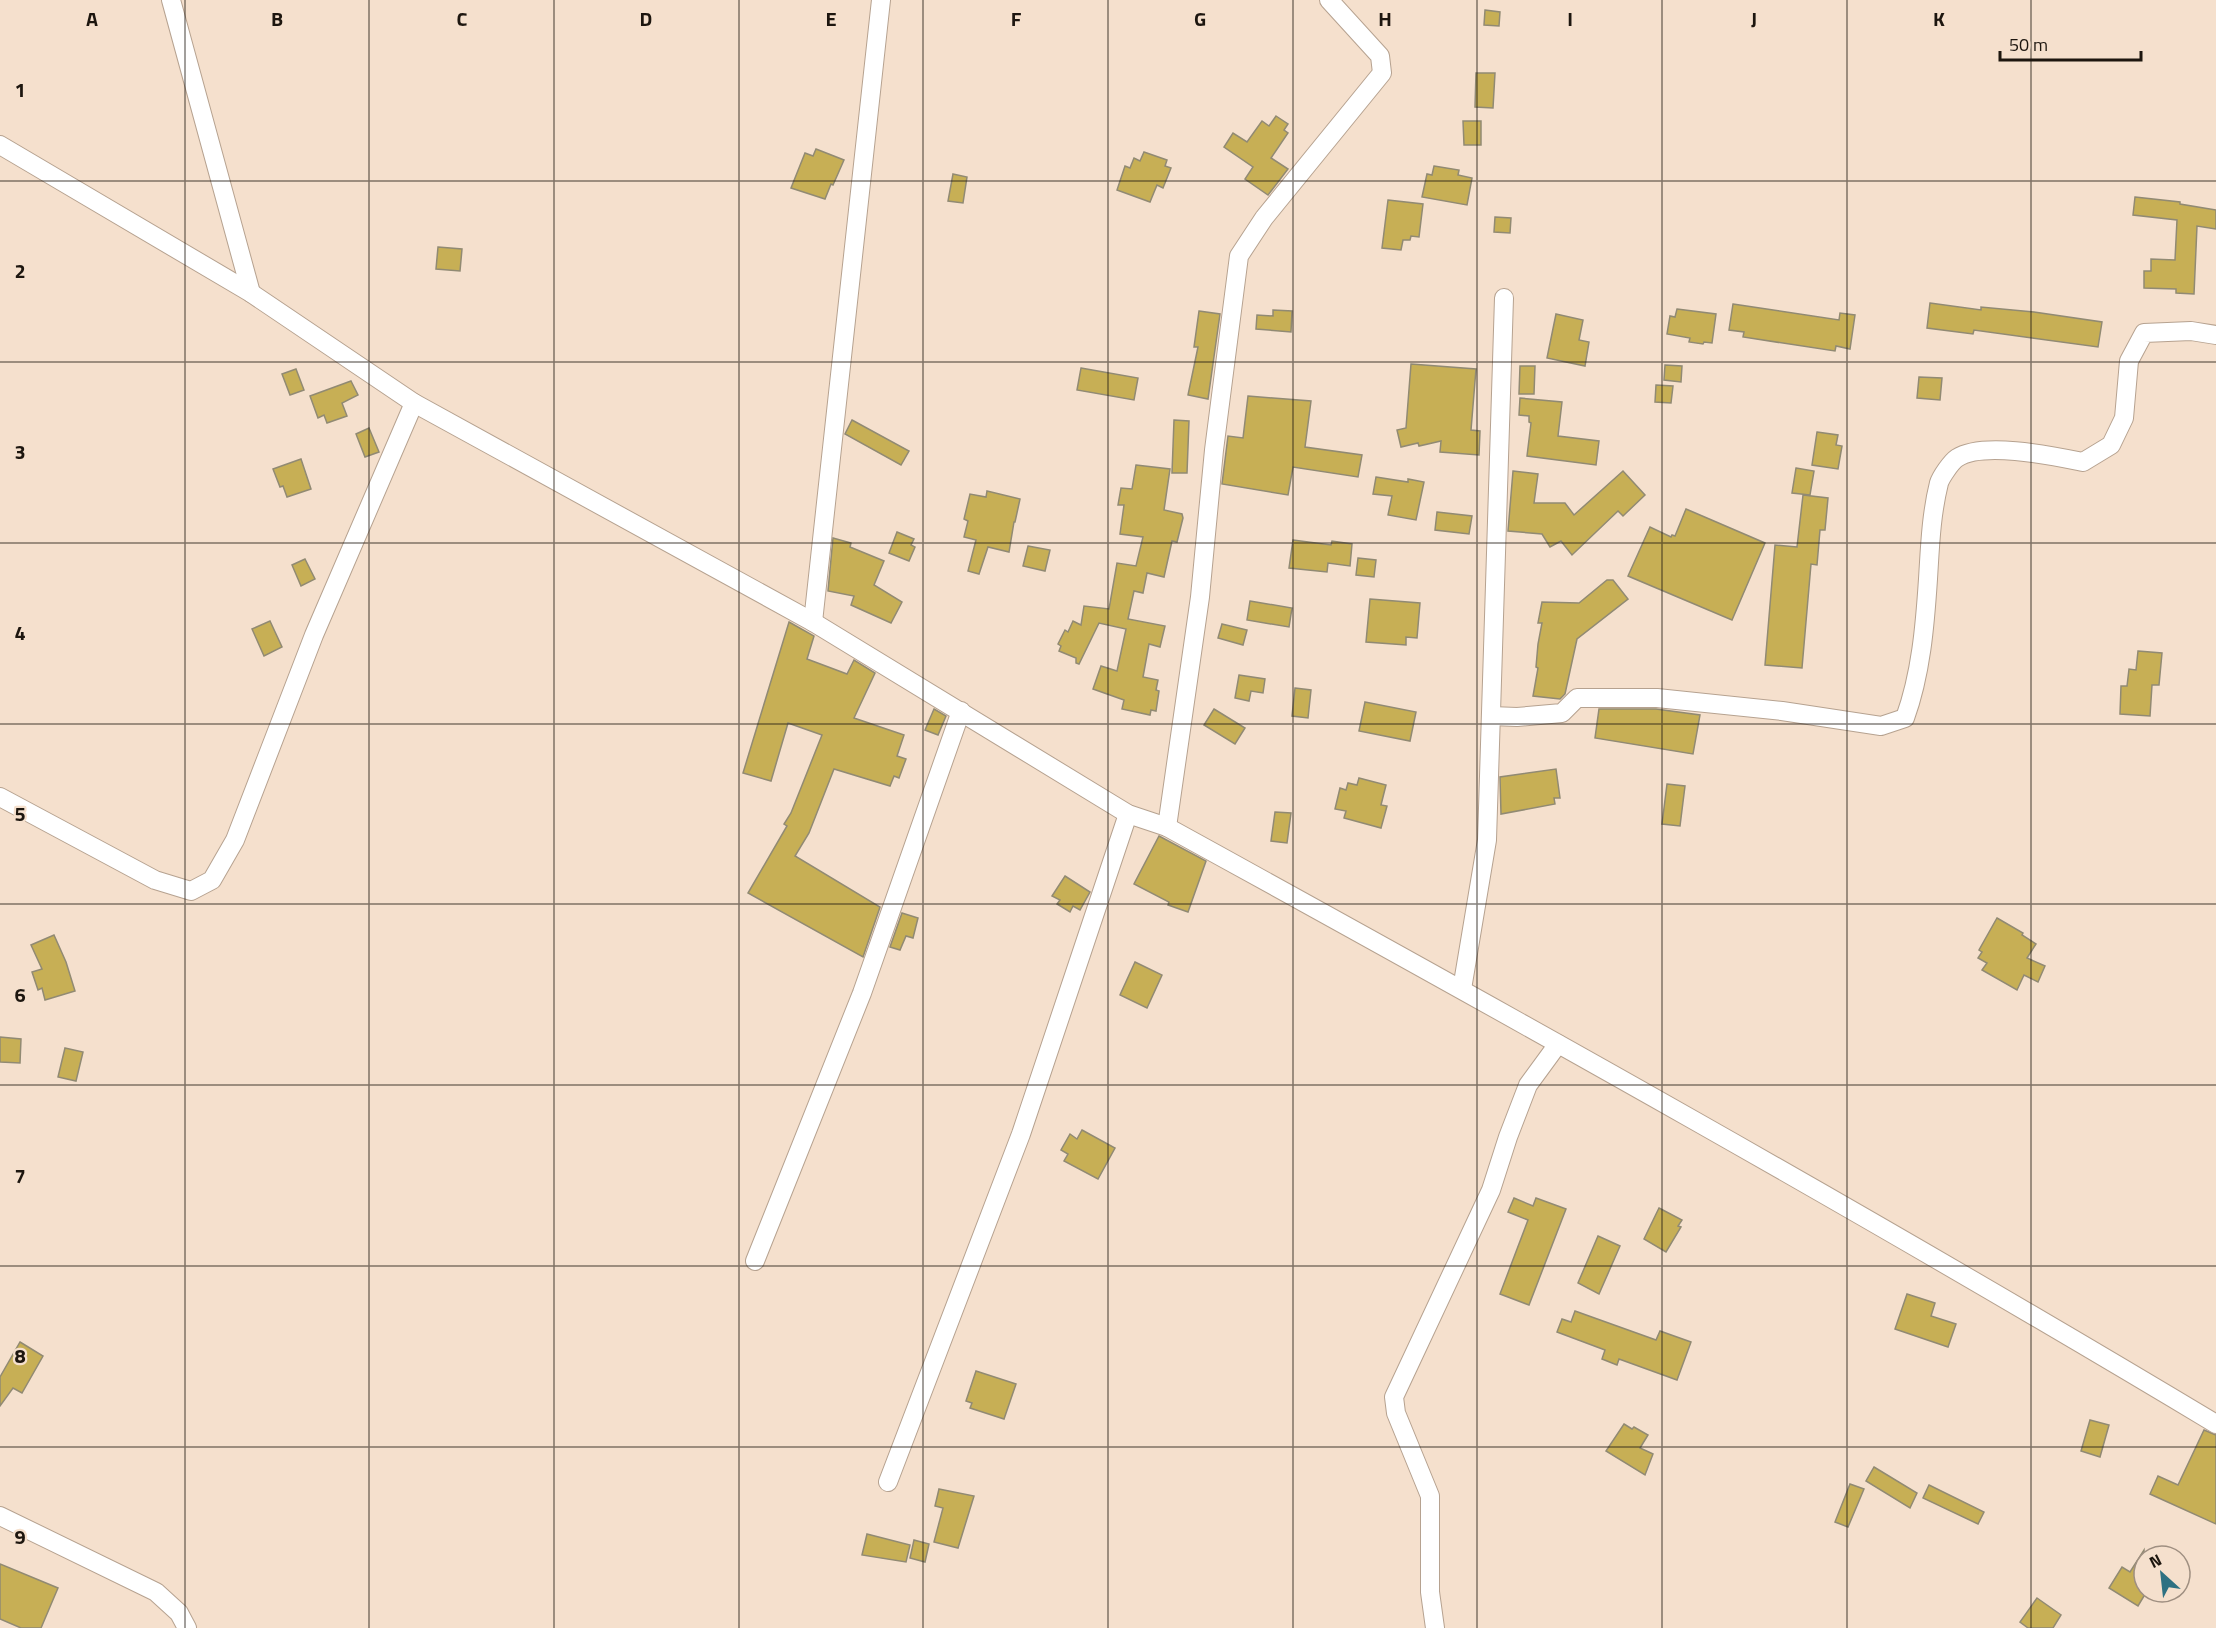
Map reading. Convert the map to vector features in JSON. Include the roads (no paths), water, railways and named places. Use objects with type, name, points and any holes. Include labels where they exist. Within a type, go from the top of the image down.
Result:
[{"type":"street","points":[[171,0],[251,294]]},
{"type":"street","points":[[813,622],[881,0]]},
{"type":"street","points":[[1167,827],[1200,597],[1214,450],[1239,256],[1264,218],[1382,73],[1380,56],[1329,0]]},
{"type":"street","points":[[0,145],[251,294],[414,403],[813,622],[1128,814],[1167,827],[1461,989],[2026,1310],[2216,1424]]},
{"type":"street","points":[[1461,989],[1487,840],[1504,298]]},
{"type":"street","points":[[1491,716],[1517,717],[1562,713],[1577,698],[1657,698],[1782,711],[1881,726],[1905,718],[1916,682],[1926,605],[1932,522],[1940,480],[1957,458],[1986,449],[2047,454],[2083,462],[2111,445],[2124,418],[2129,361],[2144,333],[2191,331],[2216,335]]},
{"type":"street","points":[[0,797],[155,880],[191,891],[212,880],[236,840],[314,635],[414,403]]},
{"type":"street","points":[[755,1261],[862,993],[961,711]]},
{"type":"street","points":[[888,1482],[1021,1134],[1128,814]]},
{"type":"street","points":[[1435,1628],[1430,1592],[1430,1496],[1396,1413],[1394,1397],[1491,1190],[1528,1085],[1558,1044]]},
{"type":"street","points":[[0,1516],[156,1592],[179,1613],[187,1628]]}]
